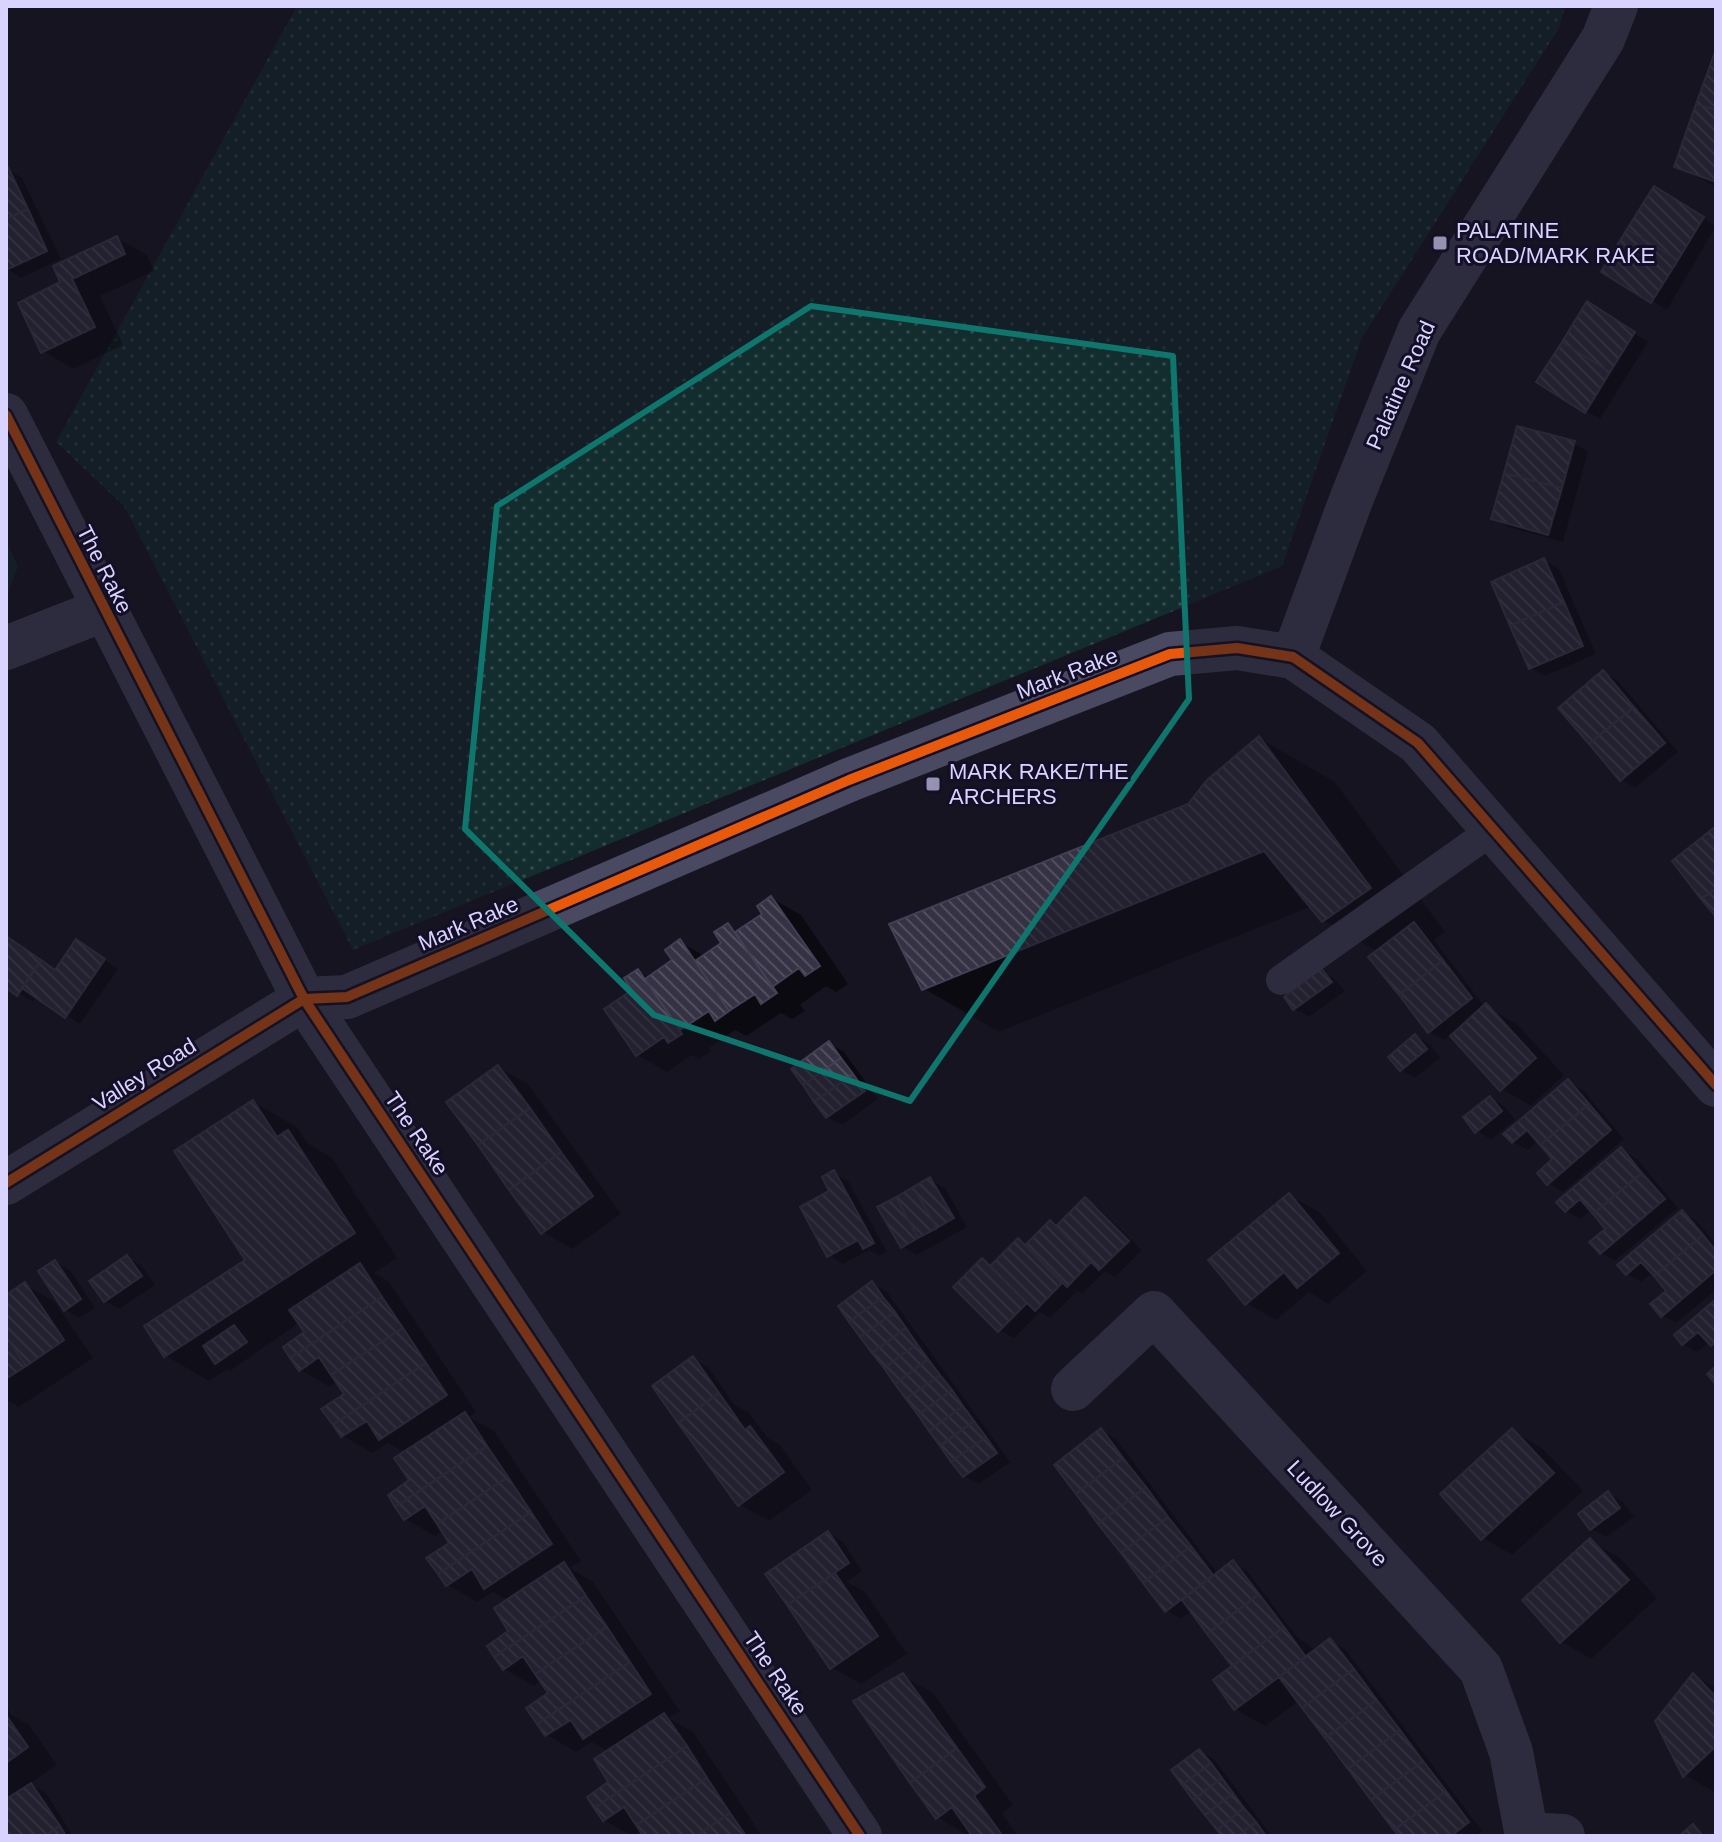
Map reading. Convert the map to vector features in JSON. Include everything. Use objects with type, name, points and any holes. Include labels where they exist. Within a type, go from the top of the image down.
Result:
[{"type":"street","name":"Palatine Road","points":[[1293,657],[1351,500],[1419,331],[1603,39],[1616,6]]},
{"type":"street","name":"The Rake","points":[[6,415],[304,999],[860,1836]]},
{"type":"street","points":[[6,648],[103,610]]},
{"type":"street","name":"Mark Rake","points":[[304,999],[347,997],[849,780],[1170,654],[1237,648],[1293,657],[1418,743],[1716,1085]]},
{"type":"street","name":"Valley Road","points":[[6,1183],[304,999]]},
{"type":"street","name":"Ludlow Grove","points":[[1073,1389],[1154,1313],[1481,1669],[1539,1835]]},
{"type":"lane","points":[[1281,980],[1494,829]]},
{"type":"highlighted area","points":[[811,306],[1173,356],[1189,699],[910,1101],[654,1015],[465,829],[497,506]]},
{"type":"green space","points":[[297,6],[1565,6],[1559,28],[1362,338],[1282,566],[353,950],[124,506],[56,442]]},
{"type":"green space","points":[[6,541],[18,566],[6,598]]},
{"type":"building","points":[[1716,49],[1716,110],[1696,104]]},
{"type":"building","points":[[1696,104],[1716,110],[1716,182],[1674,167]]},
{"type":"building","points":[[6,168],[28,209],[6,219]]},
{"type":"building","points":[[1654,186],[1704,217],[1678,260],[1627,229]]},
{"type":"building","points":[[28,209],[47,251],[6,270],[6,219]]},
{"type":"building","points":[[1627,229],[1678,260],[1651,303],[1601,272]]},
{"type":"building","points":[[117,236],[125,254],[72,279],[95,327],[41,353],[18,303],[60,282],[53,266]]},
{"type":"building","points":[[1587,301],[1635,332],[1610,372],[1562,342]]},
{"type":"building","points":[[1562,342],[1610,372],[1585,413],[1536,382]]},
{"type":"building","points":[[1517,426],[1575,441],[1562,488],[1504,473]]},
{"type":"building","points":[[1504,473],[1562,488],[1548,535],[1491,519]]},
{"type":"building","points":[[1544,558],[1564,602],[1510,626],[1491,582]]},
{"type":"building","points":[[1564,602],[1583,646],[1529,669],[1510,626]]},
{"type":"building","points":[[1603,670],[1634,707],[1589,744],[1558,708]]},
{"type":"building","points":[[1634,707],[1665,743],[1620,781],[1589,744]]},
{"type":"building","points":[[1259,736],[1371,888],[1322,922],[1264,851],[922,990],[889,924],[1188,804],[1207,780]]},
{"type":"building","points":[[1716,826],[1716,888],[1701,899],[1672,861]]},
{"type":"building","points":[[1716,888],[1716,917],[1701,899]]},
{"type":"building","points":[[771,896],[820,966],[805,976],[799,968],[772,987],[735,932],[762,914],[757,906]]},
{"type":"building","points":[[1414,922],[1443,960],[1399,995],[1368,957]]},
{"type":"building","points":[[728,923],[777,993],[761,1004],[755,994],[729,1011],[695,961],[721,943],[714,932]]},
{"type":"building","points":[[6,936],[41,960],[17,996],[6,988]]},
{"type":"building","points":[[76,939],[105,959],[65,1018],[22,988],[41,960],[55,970]]},
{"type":"building","points":[[680,939],[729,1011],[715,1021],[709,1011],[680,1030],[645,979],[672,960],[665,950]]},
{"type":"building","points":[[1443,960],[1472,998],[1428,1033],[1399,995]]},
{"type":"building","points":[[1321,968],[1332,982],[1293,1010],[1284,997]]},
{"type":"building","points":[[638,969],[682,1034],[668,1043],[664,1037],[636,1056],[604,1009],[632,990],[624,978]]},
{"type":"building","points":[[1486,1003],[1536,1058],[1500,1091],[1450,1036]]},
{"type":"building","points":[[1415,1034],[1427,1049],[1400,1071],[1388,1057]]},
{"type":"building","points":[[829,1041],[841,1058],[803,1085],[791,1069]]},
{"type":"building","points":[[841,1058],[853,1074],[814,1102],[803,1085]]},
{"type":"building","points":[[498,1065],[530,1108],[478,1145],[446,1102]]},
{"type":"building","points":[[853,1074],[865,1091],[826,1118],[814,1102]]},
{"type":"building","points":[[1568,1079],[1589,1104],[1540,1145],[1527,1130],[1512,1143],[1503,1134]]},
{"type":"building","points":[[1490,1096],[1502,1111],[1475,1133],[1463,1117]]},
{"type":"building","points":[[253,1100],[277,1137],[288,1130],[355,1233],[164,1357],[144,1326],[245,1260],[174,1151]]},
{"type":"building","points":[[1589,1104],[1611,1130],[1547,1185],[1537,1173],[1552,1159],[1540,1145]]},
{"type":"building","points":[[530,1108],[561,1152],[509,1190],[478,1145]]},
{"type":"building","points":[[1621,1147],[1642,1173],[1593,1214],[1580,1199],[1565,1212],[1556,1202]]},
{"type":"building","points":[[561,1152],[593,1196],[541,1234],[509,1190]]},
{"type":"building","points":[[834,1170],[874,1243],[863,1249],[858,1240],[827,1257],[800,1207],[829,1191],[822,1177]]},
{"type":"building","points":[[1642,1173],[1665,1199],[1600,1254],[1589,1242],[1605,1229],[1593,1214]]},
{"type":"building","points":[[930,1177],[954,1218],[937,1228],[913,1187]]},
{"type":"building","points":[[913,1187],[937,1228],[918,1238],[896,1197]]},
{"type":"building","points":[[1289,1193],[1339,1253],[1297,1288],[1284,1272],[1245,1305],[1208,1260]]},
{"type":"building","points":[[896,1197],[918,1238],[901,1248],[877,1207]]},
{"type":"building","points":[[1085,1197],[1129,1241],[1099,1270],[1056,1226]]},
{"type":"building","points":[[1682,1210],[1703,1235],[1654,1276],[1641,1262],[1626,1275],[1617,1265]]},
{"type":"building","points":[[1050,1220],[1091,1262],[1067,1287],[1025,1245]]},
{"type":"building","points":[[1703,1235],[1716,1251],[1716,1270],[1661,1317],[1650,1304],[1666,1291],[1654,1276]]},
{"type":"building","points":[[1018,1238],[1062,1283],[1035,1311],[990,1266]]},
{"type":"building","points":[[127,1255],[142,1276],[104,1302],[89,1281]]},
{"type":"building","points":[[982,1258],[1027,1303],[998,1332],[953,1287]]},
{"type":"building","points":[[55,1260],[81,1299],[64,1311],[38,1271]]},
{"type":"building","points":[[360,1263],[382,1297],[290,1358],[283,1347],[304,1332],[289,1310]]},
{"type":"building","points":[[872,1281],[883,1297],[849,1322],[838,1306]]},
{"type":"building","points":[[25,1282],[64,1340],[26,1366],[6,1336],[6,1295]]},
{"type":"building","points":[[382,1297],[403,1328],[331,1375],[319,1357],[299,1371],[290,1358]]},
{"type":"building","points":[[883,1297],[895,1312],[860,1337],[849,1322]]},
{"type":"building","points":[[1716,1299],[1716,1341],[1711,1346],[1698,1332],[1682,1345],[1674,1335]]},
{"type":"building","points":[[895,1312],[906,1328],[872,1353],[860,1337]]},
{"type":"building","points":[[234,1325],[247,1342],[215,1364],[203,1346]]},
{"type":"building","points":[[403,1328],[426,1363],[333,1425],[321,1409],[344,1394],[331,1375]]},
{"type":"building","points":[[906,1328],[917,1344],[884,1368],[872,1353]]},
{"type":"building","points":[[6,1336],[26,1366],[6,1379]]},
{"type":"building","points":[[917,1344],[928,1359],[895,1384],[884,1368]]},
{"type":"building","points":[[693,1356],[719,1393],[678,1423],[652,1386]]},
{"type":"building","points":[[928,1359],[940,1375],[906,1399],[895,1384]]},
{"type":"building","points":[[426,1363],[447,1395],[379,1440],[367,1421],[341,1437],[333,1425]]},
{"type":"building","points":[[1716,1366],[1716,1385],[1707,1374]]},
{"type":"building","points":[[940,1375],[952,1390],[918,1415],[906,1399]]},
{"type":"building","points":[[952,1390],[963,1406],[929,1431],[918,1415]]},
{"type":"building","points":[[719,1393],[745,1430],[750,1426],[784,1472],[738,1506],[678,1423]]},
{"type":"building","points":[[963,1406],[974,1421],[940,1446],[929,1431]]},
{"type":"building","points":[[465,1412],[487,1446],[395,1507],[388,1495],[409,1480],[394,1458]]},
{"type":"building","points":[[974,1421],[986,1437],[951,1462],[940,1446]]},
{"type":"building","points":[[1101,1428],[1123,1458],[1076,1494],[1054,1465]]},
{"type":"building","points":[[1512,1428],[1554,1473],[1481,1540],[1440,1494]]},
{"type":"building","points":[[986,1437],[997,1453],[963,1477],[951,1462]]},
{"type":"building","points":[[487,1446],[508,1477],[437,1524],[425,1506],[404,1520],[395,1507]]},
{"type":"building","points":[[1123,1458],[1146,1487],[1098,1524],[1076,1494]]},
{"type":"building","points":[[508,1477],[531,1512],[438,1574],[426,1558],[449,1543],[437,1524]]},
{"type":"building","points":[[1146,1487],[1168,1517],[1121,1553],[1098,1524]]},
{"type":"building","points":[[1608,1491],[1620,1508],[1590,1530],[1578,1514]]},
{"type":"building","points":[[531,1512],[552,1544],[484,1589],[472,1569],[446,1586],[438,1574]]},
{"type":"building","points":[[1168,1517],[1191,1546],[1143,1583],[1121,1553]]},
{"type":"building","points":[[828,1531],[849,1563],[787,1605],[765,1574]]},
{"type":"building","points":[[1590,1538],[1629,1580],[1560,1643],[1522,1600]]},
{"type":"building","points":[[1191,1546],[1213,1575],[1165,1612],[1143,1583]]},
{"type":"building","points":[[1233,1560],[1259,1594],[1207,1634],[1182,1600]]},
{"type":"building","points":[[564,1562],[586,1596],[494,1657],[487,1646],[508,1631],[494,1608]]},
{"type":"building","points":[[835,1573],[878,1636],[830,1669],[787,1605]]},
{"type":"building","points":[[1259,1594],[1284,1627],[1232,1666],[1207,1634]]},
{"type":"building","points":[[586,1596],[607,1627],[535,1674],[523,1656],[503,1670],[494,1657]]},
{"type":"building","points":[[607,1627],[630,1662],[537,1724],[526,1708],[548,1693],[535,1674]]},
{"type":"building","points":[[1284,1627],[1306,1657],[1234,1710],[1213,1680]]},
{"type":"building","points":[[1330,1638],[1354,1669],[1302,1708],[1279,1677]]},
{"type":"building","points":[[630,1662],[651,1694],[583,1739],[571,1720],[545,1736],[537,1724]]},
{"type":"building","points":[[1354,1669],[1377,1700],[1325,1738],[1302,1708]]},
{"type":"building","points":[[903,1673],[957,1748],[910,1783],[853,1701]]},
{"type":"building","points":[[1693,1673],[1716,1697],[1716,1746],[1683,1777],[1655,1721]]},
{"type":"building","points":[[1377,1700],[1400,1730],[1348,1769],[1325,1738]]},
{"type":"building","points":[[664,1713],[687,1746],[594,1808],[587,1797],[608,1782],[594,1759]]},
{"type":"building","points":[[6,1715],[28,1747],[6,1763]]},
{"type":"building","points":[[1400,1730],[1423,1761],[1371,1800],[1348,1769]]},
{"type":"building","points":[[687,1746],[707,1778],[636,1825],[624,1807],[603,1821],[594,1808]]},
{"type":"building","points":[[957,1748],[985,1787],[974,1796],[1001,1834],[999,1836],[972,1836],[952,1807],[936,1819],[910,1783]]},
{"type":"building","points":[[1199,1749],[1211,1763],[1182,1785],[1171,1770]]},
{"type":"building","points":[[1423,1761],[1446,1791],[1394,1830],[1371,1800]]},
{"type":"building","points":[[1211,1763],[1222,1778],[1193,1800],[1182,1785]]},
{"type":"building","points":[[707,1778],[730,1813],[696,1836],[643,1836],[636,1825]]},
{"type":"building","points":[[1222,1778],[1233,1793],[1205,1815],[1193,1800]]},
{"type":"building","points":[[31,1783],[60,1826],[45,1836],[6,1836],[6,1799]]},
{"type":"building","points":[[1446,1791],[1469,1822],[1451,1836],[1399,1836],[1394,1830]]},
{"type":"building","points":[[1233,1793],[1244,1808],[1217,1830],[1205,1815]]},
{"type":"building","points":[[1244,1808],[1256,1822],[1238,1836],[1221,1836],[1217,1830]]},
{"type":"building","points":[[730,1813],[746,1836],[696,1836]]},
{"type":"building","points":[[1256,1822],[1266,1836],[1238,1836]]},
{"type":"building","points":[[1693,1824],[1703,1836],[1679,1836]]},
{"type":"building","points":[[60,1826],[66,1836],[45,1836]]},
{"type":"cycle path","points":[[6,415],[304,999],[860,1836]]},
{"type":"cycle path","points":[[6,1183],[304,999],[347,997],[849,780],[1170,654],[1237,648],[1293,657],[1418,743],[1716,1085]]},
{"type":"place","name":"PALATINE ROAD/MARK RAKE","points":[[1440,243]]},
{"type":"place","name":"MARK RAKE/THE ARCHERS","points":[[933,784]]}]
